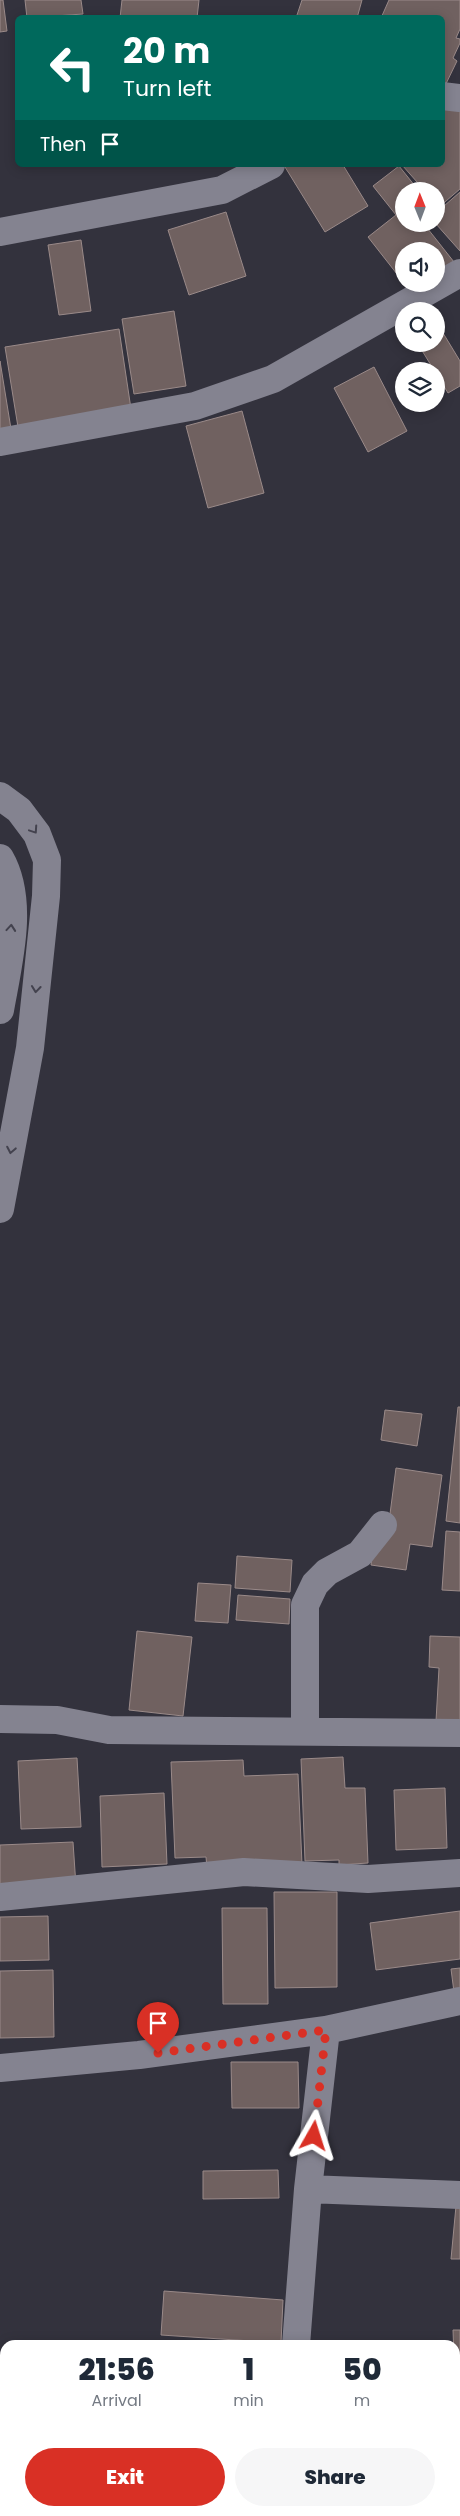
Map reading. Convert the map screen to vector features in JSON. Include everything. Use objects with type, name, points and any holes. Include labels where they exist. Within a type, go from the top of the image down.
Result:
[{"type":"street","points":[[0,232],[222,190],[267,167]]},
{"type":"street","points":[[0,442],[195,406],[273,379],[460,273]]},
{"type":"street","points":[[0,796],[19,810],[37,834],[47,860],[46,896],[30,1048],[0,1209]]},
{"type":"street","points":[[0,858],[9,874],[13,903],[8,961],[0,1010]]},
{"type":"street","points":[[305,1730],[305,1605],[315,1584],[327,1572],[360,1554],[383,1524]]},
{"type":"street","points":[[0,1719],[57,1720],[109,1730],[305,1730],[460,1733]]},
{"type":"street","points":[[0,1897],[244,1872],[368,1879],[460,1873]]},
{"type":"street","points":[[0,2068],[139,2055],[326,2030],[460,2001]]},
{"type":"street","points":[[296,2340],[308,2189],[326,2030]]},
{"type":"street","points":[[308,2189],[460,2195]]},
{"type":"building","points":[[0,0],[3,0],[7,31],[0,32]]},
{"type":"building","points":[[25,0],[81,0],[83,14],[27,15]]},
{"type":"building","points":[[122,0],[199,0],[197,15],[120,15]]},
{"type":"building","points":[[302,0],[362,0],[358,15],[297,15]]},
{"type":"building","points":[[389,0],[460,0],[460,29],[456,38],[460,39],[460,43],[453,58],[457,61],[445,86],[445,15],[382,15]]},
{"type":"building","points":[[445,106],[460,111],[460,189],[445,202],[445,182],[417,182],[404,167],[445,167]]},
{"type":"building","points":[[285,167],[344,167],[368,206],[325,232]]},
{"type":"building","points":[[400,167],[412,182],[395,182],[395,214],[373,186]]},
{"type":"building","points":[[460,192],[460,251],[443,232],[445,232],[445,205]]},
{"type":"building","points":[[226,212],[246,276],[189,295],[168,230]]},
{"type":"building","points":[[395,216],[395,232],[430,232],[438,242],[395,242],[395,272],[368,237]]},
{"type":"building","points":[[81,240],[91,311],[59,315],[48,245]]},
{"type":"building","points":[[445,251],[454,262],[445,269]]},
{"type":"building","points":[[174,311],[186,386],[134,394],[122,319]]},
{"type":"building","points":[[119,329],[131,409],[18,427],[5,347]]},
{"type":"building","points":[[445,336],[460,361],[460,386],[448,393],[445,388],[445,362],[429,362],[423,352],[445,352]]},
{"type":"building","points":[[0,361],[11,429],[0,430]]},
{"type":"building","points":[[374,367],[395,408],[395,412],[397,412],[407,431],[368,452],[334,388]]},
{"type":"building","points":[[242,411],[264,493],[208,508],[186,426]]},
{"type":"building","points":[[458,1407],[460,1407],[460,1523],[446,1521]]},
{"type":"building","points":[[385,1410],[422,1414],[417,1446],[381,1440]]},
{"type":"building","points":[[396,1468],[442,1475],[432,1547],[410,1544],[406,1570],[371,1565],[375,1535],[387,1537]]},
{"type":"building","points":[[446,1531],[460,1532],[460,1591],[442,1590]]},
{"type":"building","points":[[237,1556],[292,1560],[290,1592],[235,1588]]},
{"type":"building","points":[[198,1583],[231,1585],[228,1623],[195,1621]]},
{"type":"building","points":[[238,1595],[290,1599],[289,1624],[236,1620]]},
{"type":"building","points":[[137,1631],[192,1637],[183,1716],[129,1710]]},
{"type":"building","points":[[430,1636],[460,1637],[460,1722],[436,1721],[439,1668],[429,1667]]},
{"type":"building","points":[[343,1757],[345,1788],[365,1788],[368,1863],[339,1865],[339,1860],[305,1861],[301,1759]]},
{"type":"building","points":[[77,1758],[81,1827],[21,1829],[18,1761]]},
{"type":"building","points":[[243,1760],[244,1776],[298,1774],[302,1864],[207,1868],[206,1857],[175,1858],[171,1762]]},
{"type":"building","points":[[445,1788],[447,1848],[396,1850],[394,1790]]},
{"type":"building","points":[[164,1793],[167,1864],[102,1867],[100,1796]]},
{"type":"building","points":[[73,1842],[76,1886],[0,1888],[0,1845]]},
{"type":"building","points":[[274,1892],[337,1892],[337,1987],[275,1988]]},
{"type":"building","points":[[222,1908],[267,1908],[268,2004],[223,2004]]},
{"type":"building","points":[[460,1911],[460,1959],[376,1970],[370,1923]]},
{"type":"building","points":[[48,1916],[49,1960],[0,1961],[0,1917]]},
{"type":"building","points":[[460,1968],[460,1992],[454,1992],[451,1969]]},
{"type":"building","points":[[53,1970],[54,2037],[0,2038],[0,1971]]},
{"type":"building","points":[[231,2062],[298,2062],[299,2108],[232,2108]]},
{"type":"building","points":[[278,2170],[279,2198],[203,2199],[203,2171]]},
{"type":"building","points":[[456,2206],[460,2207],[460,2259],[451,2259]]},
{"type":"building","points":[[164,2291],[283,2300],[281,2340],[236,2340],[161,2335]]},
{"type":"building","points":[[453,2330],[460,2330],[460,2340],[453,2340]]},
{"type":"route","points":[[158,2053],[326,2030],[314,2136]]}]
